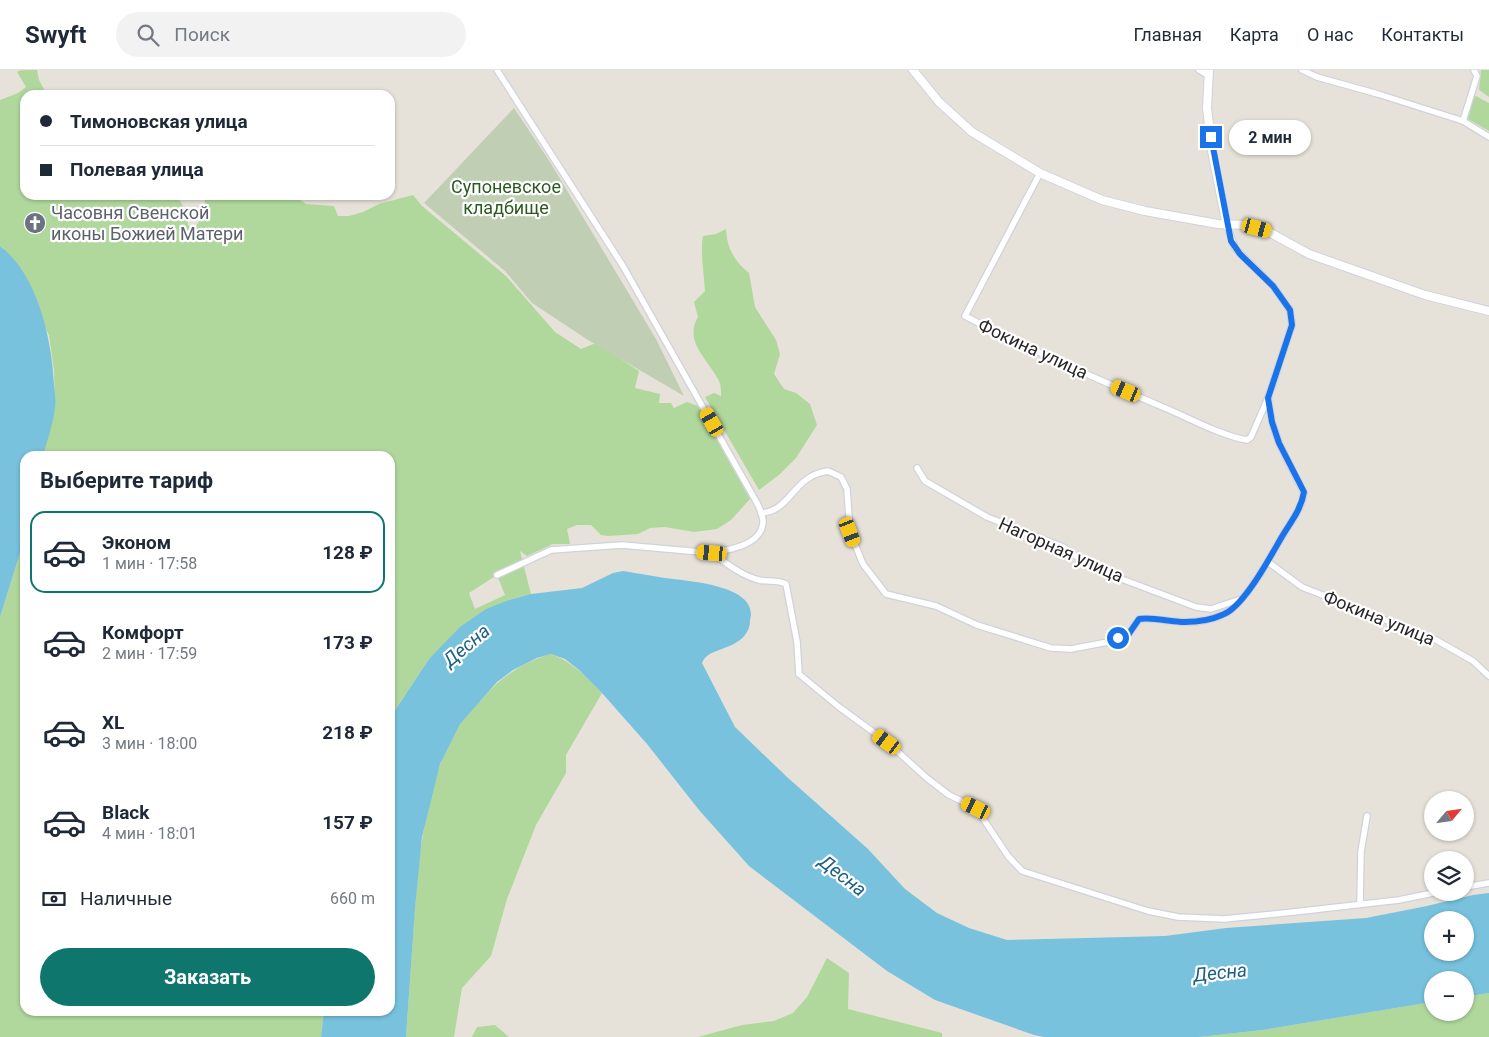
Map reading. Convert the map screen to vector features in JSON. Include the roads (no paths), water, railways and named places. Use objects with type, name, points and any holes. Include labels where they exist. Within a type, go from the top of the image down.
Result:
[{"type":"street","points":[[497,70],[624,266],[757,502],[763,522],[761,530],[756,537],[737,548],[712,553],[622,545],[551,550],[498,575]]},
{"type":"street","points":[[913,70],[939,102],[972,132],[1040,173],[1102,200],[1145,211],[1227,226],[1247,225],[1268,230],[1309,254],[1425,295],[1489,311]]},
{"type":"street","points":[[761,513],[771,513],[779,508],[798,487],[812,476],[828,471],[841,477],[847,490],[850,532],[863,564],[886,594],[936,606],[977,625],[1051,648],[1070,649],[1108,642],[1128,635],[1139,619],[1153,617],[1184,622],[1205,620],[1225,615],[1244,596],[1268,562],[1296,515],[1304,492],[1279,443],[1272,422],[1268,398],[1292,325],[1290,310],[1273,286],[1235,248],[1227,226],[1210,134],[1207,108],[1209,73],[1199,70]]},
{"type":"street","points":[[1302,70],[1317,77],[1463,121],[1489,137]]},
{"type":"street","points":[[1463,121],[1477,76],[1474,70]]},
{"type":"street","name":"Фокина улица","points":[[1040,173],[964,316],[1020,345],[1241,439],[1247,440],[1251,437],[1268,398]]},
{"type":"street","name":"Нагорная улица","points":[[917,468],[925,481],[987,517],[1063,547],[1095,569],[1196,607],[1211,609],[1229,604],[1244,596]]},
{"type":"street","points":[[712,553],[731,567],[758,580],[786,584],[797,642],[800,674],[887,742],[949,795],[976,808],[1008,856],[1022,871],[1148,911],[1178,917],[1224,918],[1399,900],[1424,895]]},
{"type":"street","name":"Фокина улица","points":[[1268,562],[1302,587],[1436,640],[1473,661],[1489,676]]},
{"type":"street","points":[[1360,904],[1361,852],[1367,816]]},
{"type":"street","points":[[1474,885],[1489,882]]},
{"type":"water","points":[[0,246],[13,258],[24,274],[40,310],[46,329],[53,367],[55,408],[44,451],[20,451],[20,553],[0,617]]},
{"type":"water","name":"Десна","points":[[623,571],[704,583],[733,592],[744,599],[750,608],[750,623],[747,632],[736,643],[710,654],[702,663],[735,727],[787,777],[868,849],[905,889],[937,913],[969,928],[1007,940],[1165,936],[1226,928],[1366,918],[1448,901],[1474,901],[1474,895],[1489,893],[1489,993],[1474,996],[1474,971],[1424,971],[1424,1003],[1263,1030],[1199,1037],[1044,1037],[935,1000],[887,971],[749,866],[699,810],[647,744],[602,693],[565,659],[551,654],[537,658],[513,670],[497,682],[460,724],[440,764],[422,837],[406,1037],[321,1037],[323,1016],[395,1016],[395,710],[429,659],[460,627],[486,609],[531,594],[582,588],[613,573]]},
{"type":"place","name":"Часовня Свенской иконы Божией Матери","points":[[35,223]]},
{"type":"park label","name":"Супоневское кладбище","points":[[506,197]]}]
